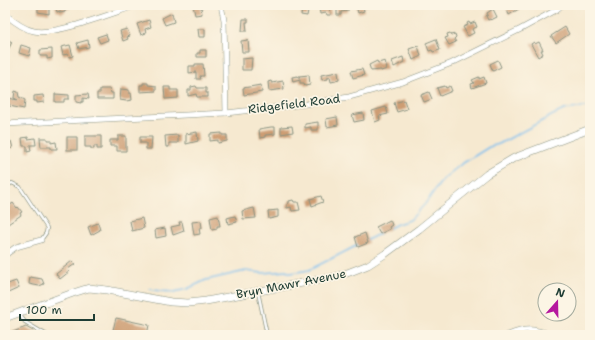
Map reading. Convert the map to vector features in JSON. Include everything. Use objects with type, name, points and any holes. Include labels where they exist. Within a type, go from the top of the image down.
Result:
[{"type":"main road","name":"Bryn Mawr Avenue","points":[[5,318],[89,288],[179,303],[206,301],[335,277],[368,265],[409,237],[487,174],[527,153],[590,129]]},
{"type":"street","points":[[5,14],[20,26],[34,32],[55,31],[138,5]]},
{"type":"street","points":[[221,5],[224,20],[226,112]]},
{"type":"street","name":"Ridgefield Road","points":[[5,124],[226,112],[306,104],[350,97],[403,82],[452,63],[522,29],[556,10],[562,5]]},
{"type":"street","points":[[5,255],[16,247],[41,240]]},
{"type":"street","points":[[508,335],[519,331],[532,329],[540,333],[553,335]]},
{"type":"lane","points":[[5,187],[12,183],[20,187],[38,213],[47,228],[46,233],[41,240]]},
{"type":"lane","points":[[258,291],[267,335]]},
{"type":"lane","points":[[19,313],[25,322],[47,335]]},
{"type":"building","points":[[69,5],[70,8],[65,10],[65,12],[60,13],[60,11],[57,12],[55,6]]},
{"type":"building","points":[[193,5],[202,5],[202,14],[195,15]]},
{"type":"building","points":[[297,5],[309,5],[307,16],[301,15],[302,10],[297,10]]},
{"type":"building","points":[[337,5],[348,5],[348,11],[341,12],[341,15],[337,15]]},
{"type":"building","points":[[356,5],[369,5],[363,7],[364,11],[358,13]]},
{"type":"building","points":[[505,5],[510,6],[525,5],[509,15]]},
{"type":"building","points":[[38,6],[49,6],[49,14],[38,12]]},
{"type":"building","points":[[330,6],[331,15],[327,15],[326,13],[320,14],[319,7]]},
{"type":"building","points":[[493,9],[497,17],[488,20],[486,16],[488,15],[487,13]]},
{"type":"building","points":[[172,13],[174,22],[165,25],[162,18]]},
{"type":"building","points":[[243,19],[248,19],[248,22],[246,22],[247,31],[242,31]]},
{"type":"building","points":[[149,20],[151,27],[145,29],[146,33],[141,35],[137,24]]},
{"type":"building","points":[[469,22],[470,24],[475,22],[477,27],[472,29],[474,33],[468,36],[463,27],[468,25],[467,23]]},
{"type":"building","points":[[565,27],[569,34],[556,43],[551,36]]},
{"type":"building","points":[[127,29],[130,36],[127,37],[128,39],[123,41],[120,31]]},
{"type":"building","points":[[198,29],[205,29],[205,37],[199,37]]},
{"type":"building","points":[[450,33],[451,35],[455,34],[456,37],[454,39],[456,42],[449,45],[445,38],[448,37],[447,34]]},
{"type":"building","points":[[106,34],[108,40],[100,43],[97,37]]},
{"type":"building","points":[[5,38],[12,42],[9,48],[5,45]]},
{"type":"building","points":[[436,39],[440,50],[433,52],[432,50],[429,51],[426,43]]},
{"type":"building","points":[[88,40],[89,47],[79,49],[77,43]]},
{"type":"building","points":[[248,40],[249,52],[242,52],[241,41]]},
{"type":"building","points":[[534,42],[535,44],[539,42],[543,50],[541,50],[543,54],[538,57],[531,44]]},
{"type":"building","points":[[21,45],[31,48],[29,56],[19,53]]},
{"type":"building","points":[[70,45],[73,56],[69,57],[68,54],[63,55],[61,47]]},
{"type":"building","points":[[418,46],[421,56],[413,60],[409,49]]},
{"type":"building","points":[[52,49],[52,58],[47,59],[47,56],[40,56],[40,50]]},
{"type":"building","points":[[200,50],[206,50],[206,57],[197,57],[197,53],[200,53]]},
{"type":"building","points":[[403,57],[404,62],[394,67],[392,61]]},
{"type":"building","points":[[252,58],[251,70],[242,70],[242,59]]},
{"type":"building","points":[[498,60],[501,67],[493,71],[490,64]]},
{"type":"building","points":[[377,61],[378,63],[385,61],[387,69],[381,71],[371,71],[369,65]]},
{"type":"building","points":[[195,64],[203,64],[204,76],[200,76],[201,79],[196,79],[196,72],[189,73],[189,66],[195,66]]},
{"type":"building","points":[[362,69],[364,75],[353,78],[351,71]]},
{"type":"building","points":[[338,72],[339,79],[336,81],[331,82],[330,77],[322,80],[321,75]]},
{"type":"building","points":[[309,75],[310,85],[305,86],[304,83],[300,83],[300,80],[293,82],[292,77],[298,76],[298,78],[300,78],[299,76]]},
{"type":"building","points":[[479,77],[479,79],[484,77],[486,83],[472,88],[471,84],[474,83],[472,80]]},
{"type":"building","points":[[271,81],[272,83],[283,81],[284,89],[269,91],[268,82]]},
{"type":"building","points":[[143,83],[156,86],[156,91],[140,92],[140,85],[143,85]]},
{"type":"building","points":[[261,85],[262,92],[244,95],[243,88]]},
{"type":"building","points":[[196,86],[197,88],[206,88],[208,97],[197,97],[196,94],[188,96],[188,90],[191,90],[191,87]]},
{"type":"building","points":[[445,86],[446,88],[450,86],[452,91],[440,96],[437,88]]},
{"type":"building","points":[[164,87],[170,87],[170,90],[178,90],[178,98],[165,99]]},
{"type":"building","points":[[100,89],[110,89],[111,93],[113,93],[113,99],[97,99],[97,93],[100,93]]},
{"type":"building","points":[[121,89],[129,90],[132,100],[120,100]]},
{"type":"building","points":[[15,91],[18,92],[19,97],[25,100],[24,109],[9,106],[10,104],[7,104],[8,98],[18,100],[14,98]]},
{"type":"building","points":[[429,92],[432,99],[424,102],[421,95]]},
{"type":"building","points":[[55,94],[69,95],[69,99],[64,99],[64,102],[55,102]]},
{"type":"building","points":[[88,94],[89,99],[83,98],[83,102],[76,102],[76,95]]},
{"type":"building","points":[[43,95],[44,102],[37,103],[37,101],[34,101],[34,96]]},
{"type":"building","points":[[404,100],[407,109],[397,112],[394,103]]},
{"type":"building","points":[[386,107],[388,114],[379,116],[380,120],[375,122],[372,111]]},
{"type":"building","points":[[363,113],[364,120],[354,122],[352,115]]},
{"type":"building","points":[[337,117],[338,125],[327,127],[326,119]]},
{"type":"building","points":[[318,122],[318,130],[311,130],[311,127],[305,128],[305,124]]},
{"type":"building","points":[[292,126],[293,132],[281,134],[281,127]]},
{"type":"building","points":[[275,127],[275,134],[265,135],[265,137],[260,138],[259,129]]},
{"type":"building","points":[[197,132],[198,141],[186,144],[186,134]]},
{"type":"building","points":[[222,133],[222,135],[227,135],[227,141],[218,143],[218,140],[210,141],[210,134]]},
{"type":"building","points":[[178,135],[178,143],[169,143],[169,147],[166,147],[165,136]]},
{"type":"building","points":[[85,136],[101,136],[101,149],[97,149],[97,146],[94,146],[94,149],[91,149],[91,147],[85,147]]},
{"type":"building","points":[[118,136],[126,136],[126,151],[117,151],[117,146],[110,146],[110,140],[118,140]]},
{"type":"building","points":[[28,137],[28,139],[35,138],[36,145],[30,145],[31,151],[27,152],[27,146],[23,146],[22,138]]},
{"type":"building","points":[[67,137],[77,137],[77,150],[67,150]]},
{"type":"building","points":[[140,137],[152,137],[151,149],[146,149],[146,143],[140,143]]},
{"type":"building","points":[[40,138],[47,138],[47,140],[51,140],[51,143],[56,142],[57,149],[51,149],[51,147],[41,147]]},
{"type":"building","points":[[11,141],[13,148],[5,151],[5,143]]},
{"type":"building","points":[[321,196],[323,202],[312,206],[310,199]]},
{"type":"building","points":[[293,200],[294,202],[298,202],[300,210],[292,211],[291,207],[287,208],[289,201]]},
{"type":"building","points":[[13,203],[22,212],[20,213],[21,215],[5,226],[5,209]]},
{"type":"building","points":[[254,208],[256,218],[243,219],[242,211]]},
{"type":"building","points":[[278,210],[278,217],[269,219],[268,211]]},
{"type":"building","points":[[218,216],[220,226],[217,226],[217,229],[212,230],[210,218]]},
{"type":"building","points":[[235,216],[237,222],[228,224],[227,218]]},
{"type":"building","points":[[142,218],[144,228],[132,231],[130,221]]},
{"type":"building","points":[[390,220],[392,225],[389,227],[390,229],[380,234],[376,227]]},
{"type":"building","points":[[201,221],[202,228],[199,228],[200,234],[194,235],[192,222]]},
{"type":"building","points":[[179,222],[182,222],[184,231],[173,235],[171,227],[180,225]]},
{"type":"building","points":[[98,223],[100,230],[91,235],[88,227]]},
{"type":"building","points":[[165,228],[166,236],[156,238],[155,230]]},
{"type":"building","points":[[365,233],[368,243],[358,247],[355,237]]},
{"type":"building","points":[[72,261],[75,264],[68,269],[70,271],[60,279],[56,274]]},
{"type":"building","points":[[30,277],[42,279],[44,284],[39,286],[29,284]]},
{"type":"building","points":[[16,281],[19,288],[8,293],[5,285]]},
{"type":"building","points":[[116,318],[149,325],[147,335],[137,335],[113,330]]},
{"type":"building","points":[[26,327],[40,335],[5,335]]},
{"type":"waterway","points":[[388,229],[397,224],[410,220],[425,204],[443,179],[460,165],[489,147],[499,144],[564,110],[590,106]]},
{"type":"waterway","points":[[367,240],[381,233]]},
{"type":"waterway","points":[[150,289],[174,292],[187,289],[206,280],[246,271],[262,273],[286,271],[291,273],[309,270],[358,245]]}]
